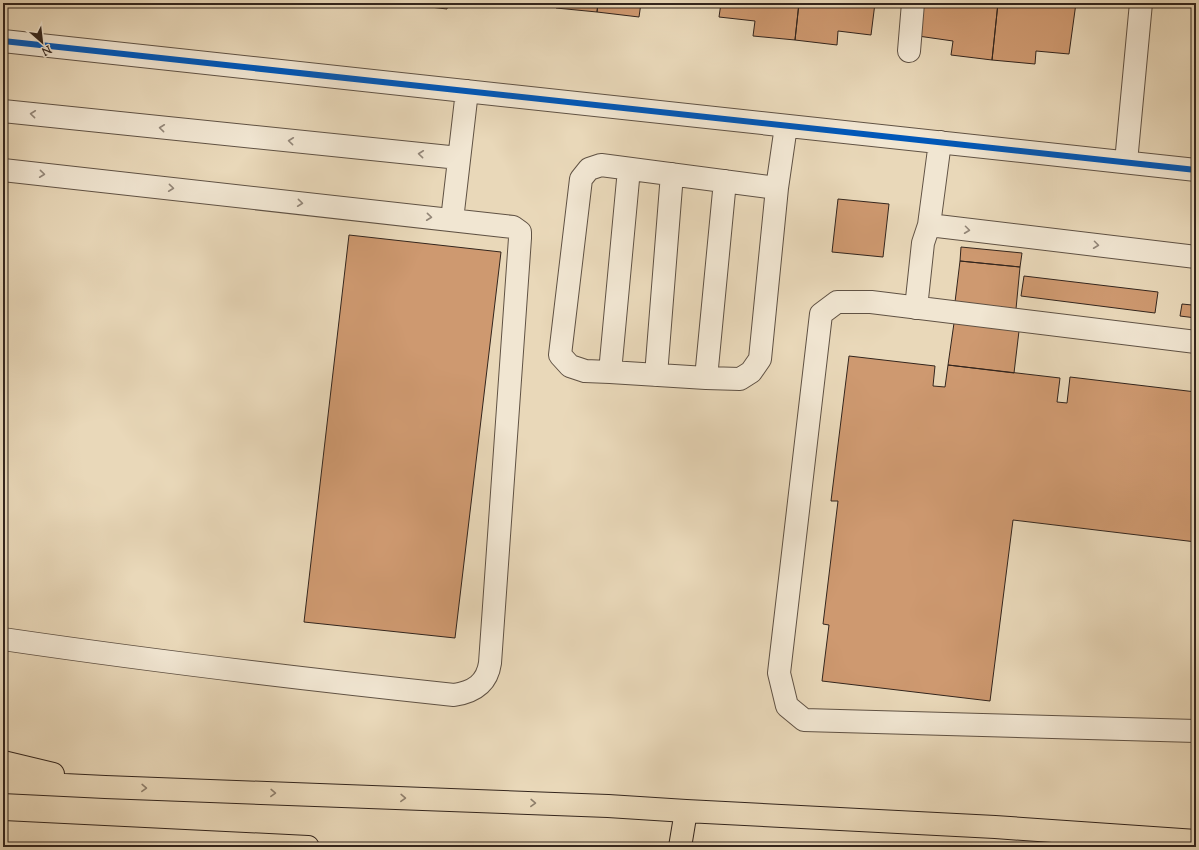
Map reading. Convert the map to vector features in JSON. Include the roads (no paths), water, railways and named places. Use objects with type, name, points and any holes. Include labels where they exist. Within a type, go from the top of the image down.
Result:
[{"type":"highway","points":[[3,762],[105,787]]},
{"type":"highway","points":[[3,782],[608,806],[995,827],[1194,841]]},
{"type":"highway","points":[[680,847],[686,811]]},
{"type":"highway","points":[[3,832],[308,847]]},
{"type":"highway","points":[[17,847],[101,836]]},
{"type":"street","points":[[909,51],[913,3]]},
{"type":"street","points":[[1126,162],[1141,3]]},
{"type":"street","points":[[3,41],[1196,170]]},
{"type":"street","points":[[452,220],[468,91]]},
{"type":"street","points":[[3,111],[459,158]]},
{"type":"street","points":[[777,188],[601,165],[589,169],[581,179],[560,354],[570,366],[585,371],[740,379],[751,372],[760,359],[777,188],[786,126]]},
{"type":"street","points":[[916,308],[923,243],[928,225],[940,142]]},
{"type":"street","points":[[610,372],[629,169]]},
{"type":"street","points":[[3,170],[513,227],[520,232],[490,663],[489,672],[478,686],[464,693],[454,695],[298,678],[3,639]]},
{"type":"street","points":[[656,375],[672,174]]},
{"type":"street","points":[[706,378],[725,181]]},
{"type":"street","points":[[928,225],[1196,257]]},
{"type":"street","points":[[1196,342],[871,302],[837,302],[821,314],[779,673],[787,706],[804,720],[1196,731]]}]
